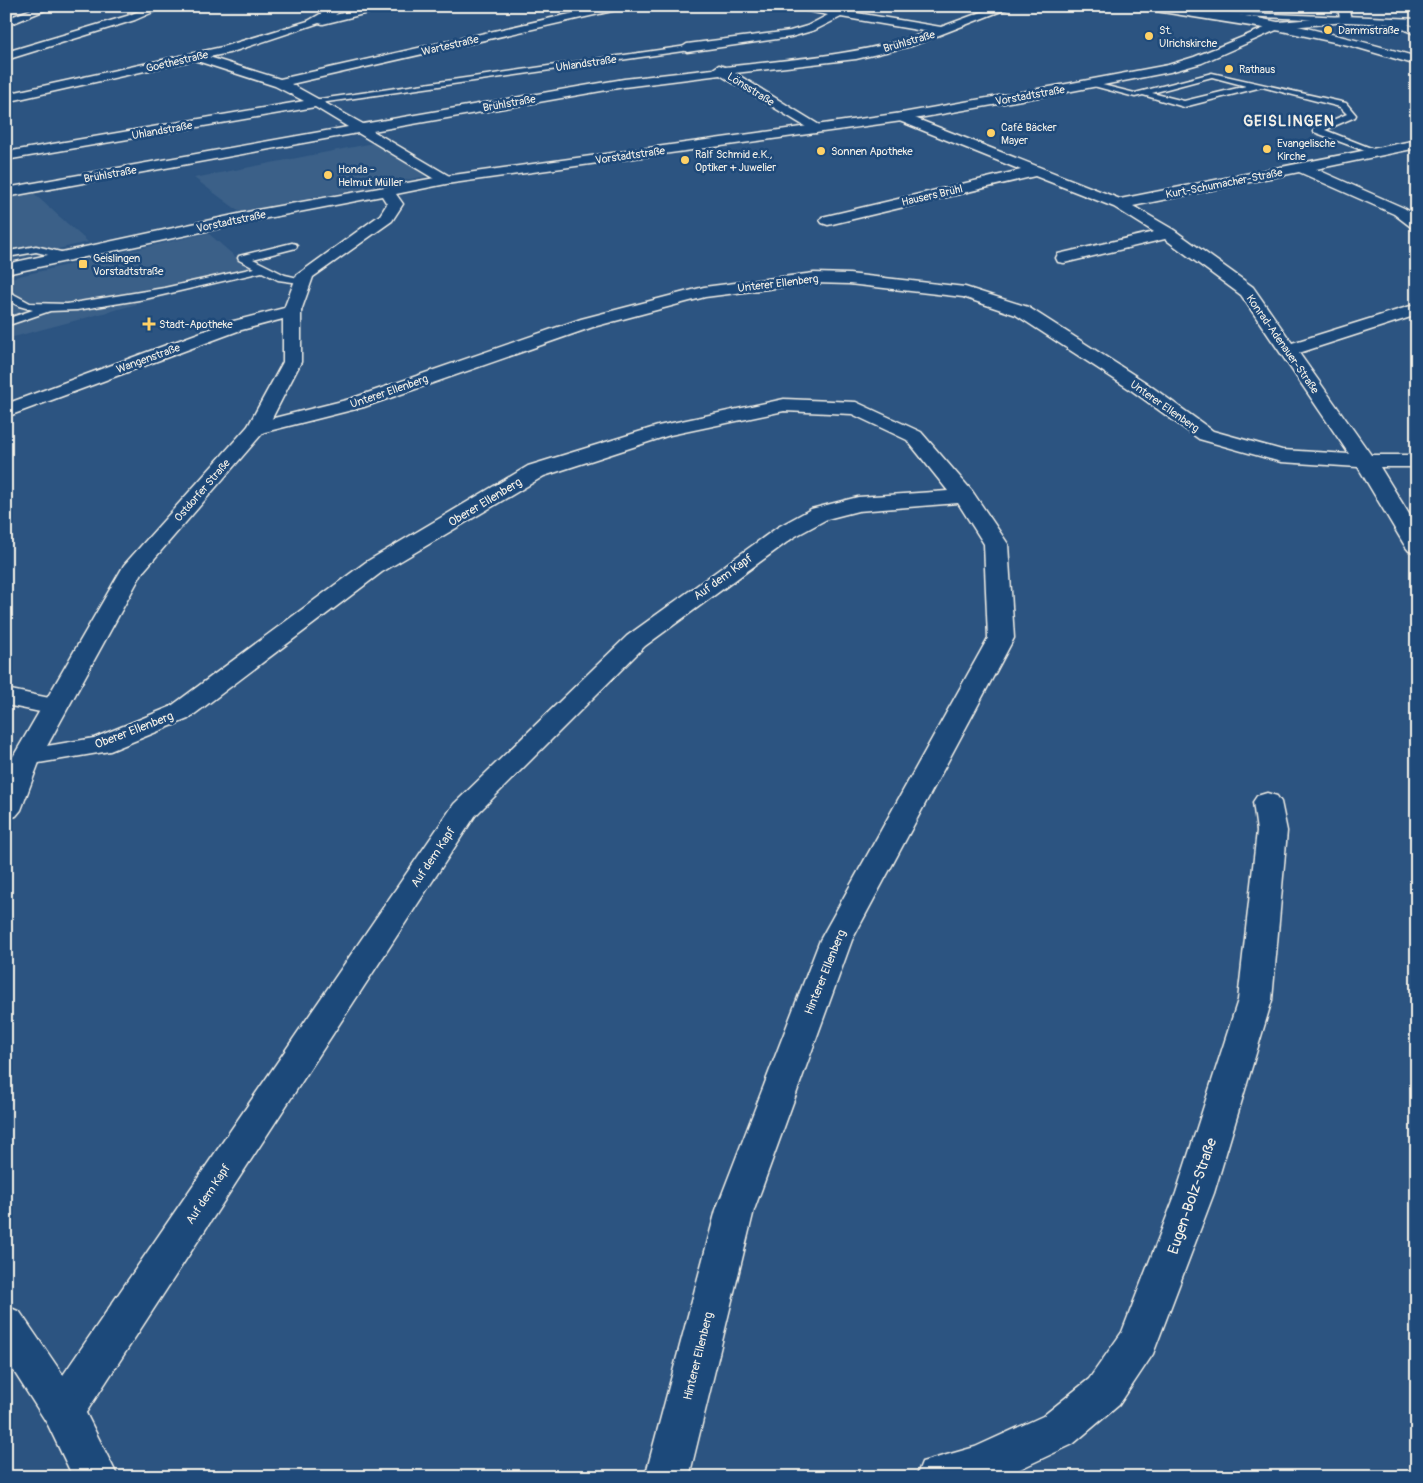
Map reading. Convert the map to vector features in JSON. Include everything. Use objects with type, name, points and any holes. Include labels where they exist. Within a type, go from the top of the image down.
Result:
[{"type":"street","points":[[6,23],[50,6]]},
{"type":"street","points":[[6,56],[131,18],[162,6]]},
{"type":"street","name":"Goethestraße","points":[[6,98],[196,57],[312,23],[342,6]]},
{"type":"street","points":[[312,23],[384,6]]},
{"type":"street","name":"Wartestraße","points":[[279,83],[621,6]]},
{"type":"street","points":[[796,6],[842,13],[852,17],[944,31]]},
{"type":"street","name":"Uhlandstraße","points":[[687,48],[791,34],[811,28],[854,6]]},
{"type":"street","name":"Brühlstraße","points":[[6,193],[624,83],[856,55],[911,42],[1009,6]]},
{"type":"street","points":[[1143,6],[1276,22],[1345,19],[1417,22]]},
{"type":"street","points":[[1342,6],[1345,19]]},
{"type":"street","points":[[1386,8],[1394,21],[1417,32]]},
{"type":"street","points":[[1276,22],[1317,36],[1368,46],[1417,61]]},
{"type":"street","name":"Vorstadtstraße","points":[[6,269],[257,215],[446,180],[902,117],[1090,84],[1170,68],[1198,60],[1276,22]]},
{"type":"street","name":"Lönsstraße","points":[[687,48],[816,129]]},
{"type":"street","points":[[196,57],[279,83],[446,180]]},
{"type":"street","name":"Uhlandstraße","points":[[6,156],[315,103]]},
{"type":"street","name":"Konrad-Adenauer-Straße","points":[[902,117],[1119,204],[1168,233],[1247,291],[1365,461],[1417,546]]},
{"type":"street","name":"Kurt-Schumacher-Straße","points":[[1119,204],[1417,144]]},
{"type":"street","points":[[1302,168],[1399,211],[1417,224]]},
{"type":"street","name":"Hausers Brühl","points":[[828,220],[1036,171]]},
{"type":"street","name":"Ostdorfer Straße","points":[[6,810],[27,757],[132,570],[257,428],[292,362],[292,311],[305,275],[386,218],[395,204],[386,191]]},
{"type":"street","points":[[1064,258],[1168,233]]},
{"type":"street","name":"Unterer Ellenberg","points":[[257,428],[357,403],[587,322],[704,292],[814,278],[849,279],[965,292],[1022,312],[1138,386],[1206,435],[1281,456],[1365,461],[1417,461]]},
{"type":"street","points":[[1288,350],[1417,309]]},
{"type":"street","name":"Wangenstraße","points":[[6,411],[232,327],[292,311]]},
{"type":"street","name":"Oberer Ellenberg","points":[[27,757],[100,745],[179,713],[374,567],[536,471],[666,430],[784,405],[856,408],[914,436],[964,496]]},
{"type":"street","name":"Auf dem Kapf","points":[[63,1412],[464,810],[636,641],[786,532],[819,514],[858,504],[964,496]]},
{"type":"street","name":"Hinterer Ellenberg","points":[[667,1477],[735,1210],[836,940],[1001,638],[996,544],[964,496]]},
{"type":"street","points":[[6,697],[55,707]]},
{"type":"street","name":"Eugen-Bolz-Straße","points":[[938,1477],[980,1466],[1058,1430],[1104,1392],[1139,1341],[1195,1193],[1255,1000],[1272,830],[1267,802]]},
{"type":"street","points":[[6,1324],[63,1412],[96,1477]]},
{"type":"lane","name":"Uhlandstraße","points":[[315,103],[687,48]]},
{"type":"lane","points":[[1090,84],[1135,95],[1212,75],[1255,86]]},
{"type":"lane","points":[[1144,93],[1184,104],[1262,85],[1343,105],[1352,115],[1317,130],[1376,152]]},
{"type":"lane","points":[[292,246],[243,258],[282,278],[303,282]]},
{"type":"lane","points":[[13,253],[36,248],[65,256]]},
{"type":"lane","points":[[6,293],[16,301],[28,306],[48,308],[75,307],[204,284],[262,269]]},
{"type":"lane","points":[[6,323],[48,308]]},
{"type":"shaded area","points":[[374,143],[426,176],[240,212],[194,178]]},
{"type":"shaded area","points":[[32,192],[88,242],[6,261],[6,197]]},
{"type":"shaded area","points":[[208,233],[254,273],[6,339],[6,279]]},
{"type":"waterway","points":[[1357,6],[1360,10]]},
{"type":"place","name":"Dammstraße","points":[[1328,30]]},
{"type":"place","name":"St. Ulrichskirche","points":[[1149,36]]},
{"type":"place","name":"Rathaus","points":[[1229,69]]},
{"type":"place","name":"Café Bäcker Mayer","points":[[991,133]]},
{"type":"place","name":"Evangelische Kirche","points":[[1267,149]]},
{"type":"place","name":"Sonnen Apotheke","points":[[821,151]]},
{"type":"place","name":"Ralf Schmid e.K., Optiker + Juwelier","points":[[685,160]]},
{"type":"place","name":"Honda - Helmut Müller","points":[[328,175]]},
{"type":"place","name":"Geislingen Vorstadtstraße","points":[[83,264]]},
{"type":"place","name":"Stadt-Apotheke","points":[[149,324]]},
{"type":"district","name":"GEISLINGEN","points":[[1289,121]]}]
